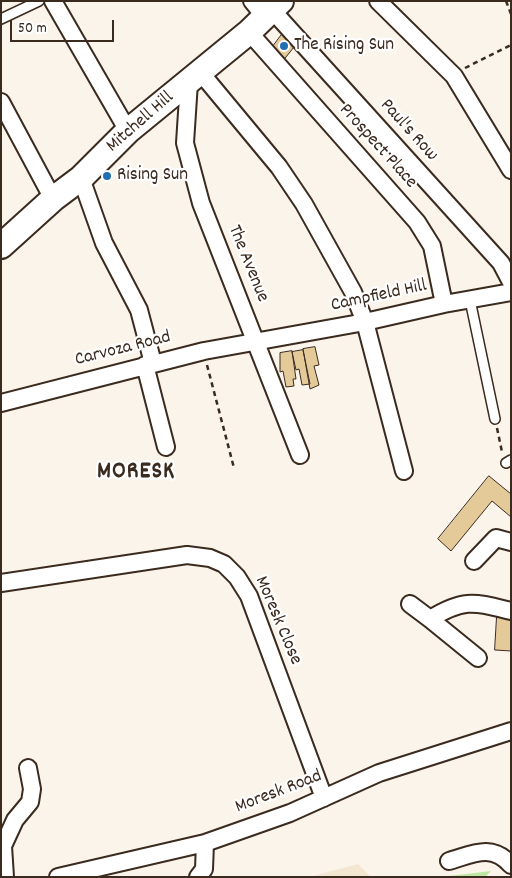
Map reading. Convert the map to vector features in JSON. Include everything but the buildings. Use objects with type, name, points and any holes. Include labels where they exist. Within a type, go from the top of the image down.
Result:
[{"type":"street","points":[[53,1],[128,131]]},
{"type":"street","points":[[378,1],[452,74],[511,170]]},
{"type":"street","name":"Mitchell Hill","points":[[1,246],[81,178],[128,131],[195,77],[264,12]]},
{"type":"street","name":"Paul's Row","points":[[264,12],[501,263],[511,282]]},
{"type":"street","name":"Prospect Place","points":[[264,12],[417,222],[432,246],[444,304]]},
{"type":"street","points":[[195,77],[279,167],[304,204],[353,292],[364,322],[404,471]]},
{"type":"street","name":"The Avenue","points":[[195,77],[185,143],[201,203],[300,455]]},
{"type":"street","points":[[1,102],[54,199]]},
{"type":"street","points":[[81,178],[104,243],[139,310],[166,447]]},
{"type":"street","name":"Campfield Hill","points":[[256,341],[272,340],[511,292]]},
{"type":"street","name":"Carvoza Road","points":[[1,403],[149,364],[256,341]]},
{"type":"street","points":[[474,561],[496,538],[511,542]]},
{"type":"street","name":"Moresk Close","points":[[1,583],[176,556],[210,558],[224,564],[237,577],[249,596],[324,798]]},
{"type":"street","points":[[430,619],[450,607],[474,602],[511,611]]},
{"type":"street","points":[[410,604],[478,658]]},
{"type":"street","name":"Moresk Road","points":[[58,877],[205,844],[290,813],[379,773],[511,731]]},
{"type":"street","points":[[5,877],[3,846],[15,820],[30,802],[32,789],[28,768]]},
{"type":"street","points":[[198,877],[204,869],[205,844]]},
{"type":"street","points":[[449,861],[490,851],[503,856],[511,865]]},
{"type":"street","points":[[502,877],[511,869]]},
{"type":"lane","points":[[1,19],[39,1]]},
{"type":"lane","points":[[470,300],[495,418]]},
{"type":"path","points":[[506,1],[511,14]]},
{"type":"path","points":[[452,74],[511,45]]},
{"type":"path","points":[[204,351],[234,468]]},
{"type":"path","points":[[495,418],[507,460]]},
{"type":"shaded area","points":[[358,864],[371,877],[309,877]]},
{"type":"green space","points":[[491,871],[485,877],[441,877]]},
{"type":"place","name":"The Rising Sun","points":[[284,46]]},
{"type":"place","name":"Rising Sun","points":[[107,176]]},
{"type":"district","name":"MORESK","points":[[136,474]]}]
